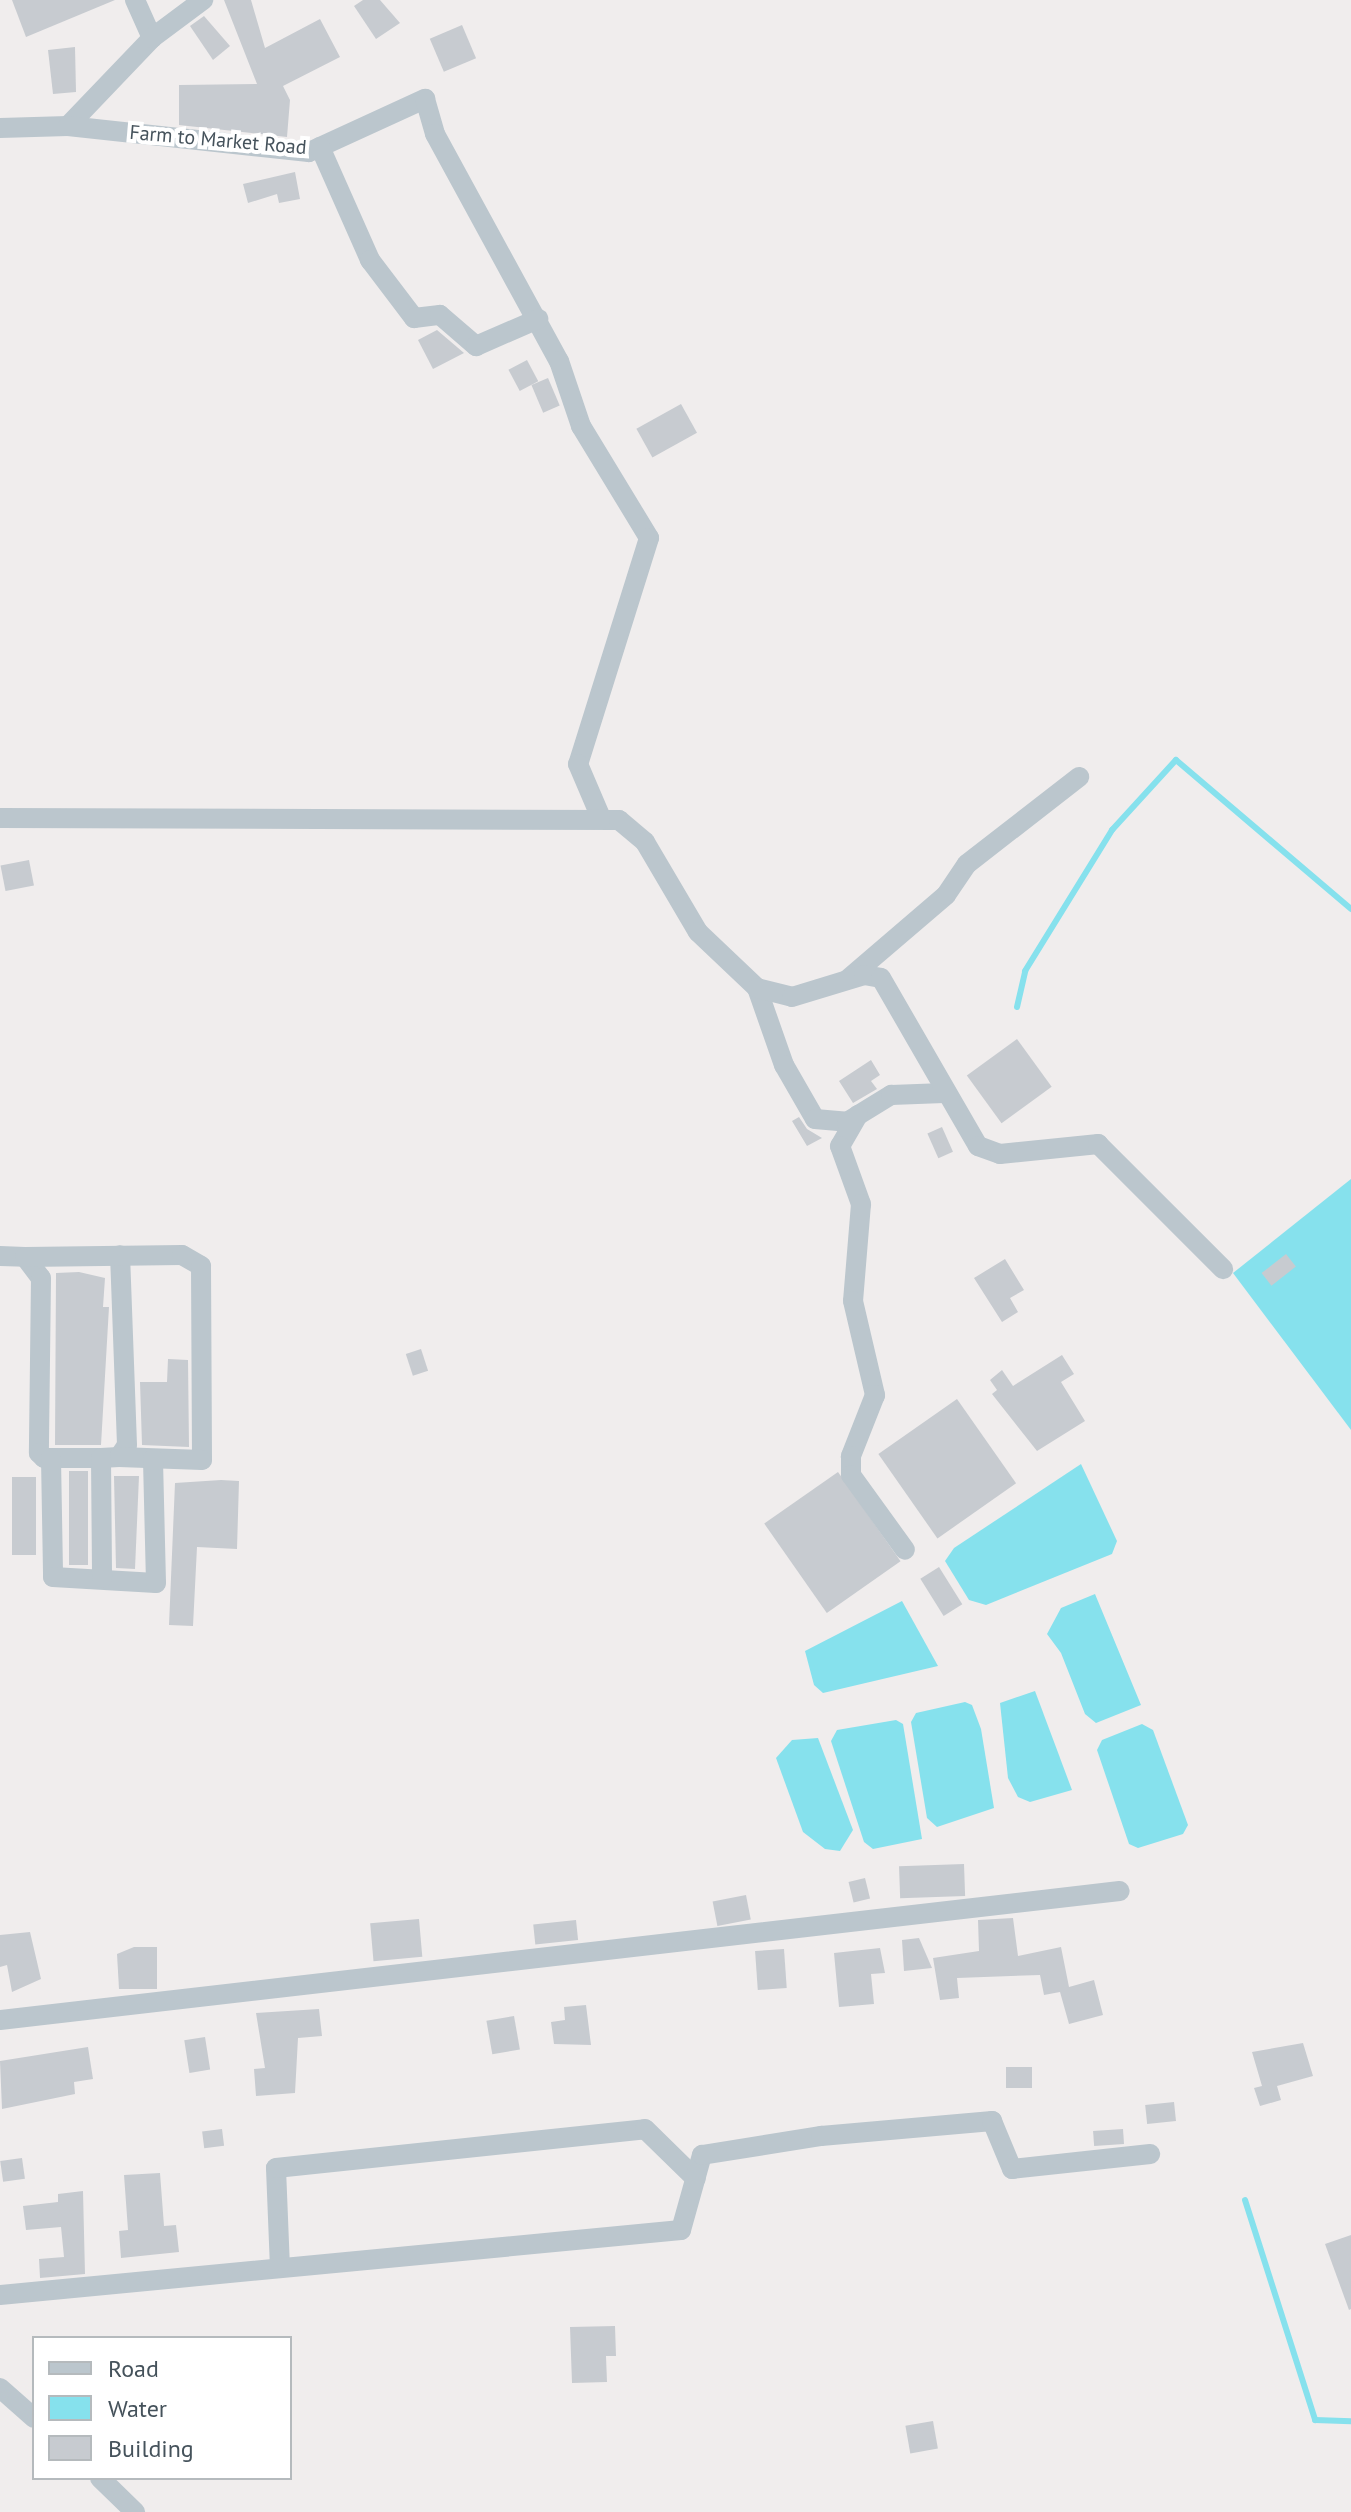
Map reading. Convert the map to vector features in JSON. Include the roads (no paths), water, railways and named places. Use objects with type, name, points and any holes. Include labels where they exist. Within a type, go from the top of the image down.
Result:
[{"type":"street","points":[[135,0],[152,38]]},
{"type":"street","points":[[68,126],[152,38],[203,0]]},
{"type":"street","name":"Farm to Market Road","points":[[0,128],[68,126],[309,152],[425,99],[435,134],[538,319]]},
{"type":"street","points":[[320,147],[370,260],[414,318],[440,315],[476,346],[538,319],[581,426],[649,538],[578,764],[601,818]]},
{"type":"street","points":[[845,981],[946,895],[967,864],[1079,777]]},
{"type":"street","points":[[0,818],[601,818],[635,829],[698,932],[757,988],[791,1079],[815,1119],[847,1122],[891,1095],[944,1093]]},
{"type":"street","points":[[757,988],[792,997],[845,981],[881,978],[944,1093],[978,1146],[1000,1154],[1098,1144],[1223,1269]]},
{"type":"street","points":[[858,1115],[840,1146],[861,1204],[853,1301],[875,1395],[851,1456],[851,1475],[905,1550]]},
{"type":"street","points":[[102,1578],[110,1458],[127,1445],[120,1255]]},
{"type":"street","points":[[0,1256],[182,1255],[201,1266],[204,1276],[202,1460],[51,1458],[39,1453],[41,1278],[25,1257]]},
{"type":"street","points":[[51,1458],[53,1577],[156,1583],[153,1459]]},
{"type":"street","points":[[0,2020],[1120,1891]]},
{"type":"street","points":[[0,2295],[681,2230],[702,2155],[821,2136],[992,2121],[1012,2169],[1150,2154]]},
{"type":"street","points":[[280,2268],[276,2168],[645,2129],[696,2179]]},
{"type":"street","points":[[0,2388],[32,2416]]},
{"type":"street","points":[[102,2480],[135,2512]]},
{"type":"water","points":[[1351,1179],[1351,1430],[1233,1273]]},
{"type":"water","points":[[1081,1464],[1117,1541],[1112,1554],[986,1605],[969,1600],[945,1561],[954,1548]]},
{"type":"water","points":[[1095,1594],[1141,1705],[1096,1723],[1085,1714],[1061,1653],[1047,1634],[1061,1608]]},
{"type":"water","points":[[902,1601],[938,1666],[823,1693],[814,1685],[805,1651]]},
{"type":"water","points":[[1035,1691],[1072,1790],[1030,1802],[1018,1797],[1008,1778],[1000,1703]]},
{"type":"water","points":[[965,1702],[972,1705],[981,1729],[994,1808],[937,1827],[927,1818],[911,1722],[916,1713]]},
{"type":"water","points":[[896,1720],[903,1724],[922,1839],[873,1849],[864,1842],[831,1741],[837,1730]]},
{"type":"water","points":[[1142,1724],[1153,1730],[1188,1825],[1183,1834],[1138,1848],[1129,1844],[1097,1750],[1102,1740]]},
{"type":"water","points":[[818,1738],[853,1830],[840,1851],[825,1849],[803,1832],[776,1758],[792,1740]]},
{"type":"waterway","points":[[1017,1007],[1025,971],[1112,830],[1176,760],[1351,909]]},
{"type":"waterway","points":[[1245,2200],[1315,2420],[1351,2421]]}]
